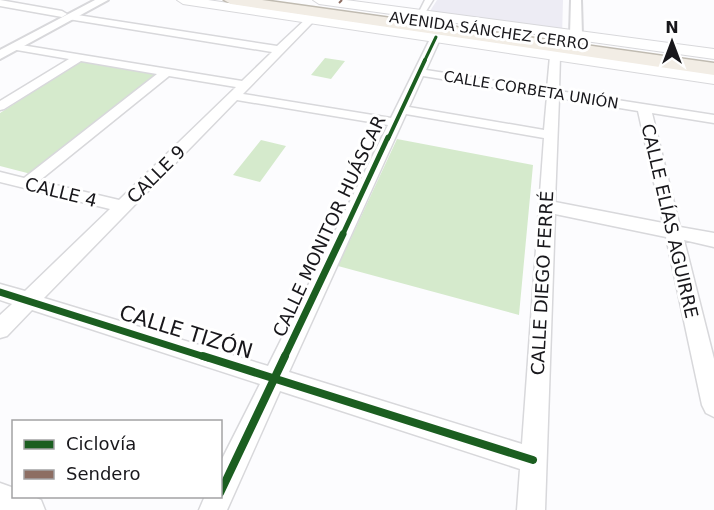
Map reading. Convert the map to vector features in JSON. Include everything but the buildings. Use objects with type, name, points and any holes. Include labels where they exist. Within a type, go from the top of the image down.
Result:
[{"type":"highway","name":"AVENIDA SÁNCHEZ CERRO","points":[[231,0],[714,63]]},
{"type":"highway","points":[[260,2],[293,16]]},
{"type":"highway","name":"AVENIDA SÁNCHEZ CERRO","points":[[260,2],[714,69]]},
{"type":"highway","points":[[443,38],[525,41]]},
{"type":"highway","points":[[602,38],[684,59]]},
{"type":"main road","name":"AVENIDA SÁNCHEZ CERRO","points":[[183,0],[714,79]]},
{"type":"main road","name":"AVENIDA SÁNCHEZ CERRO","points":[[318,0],[714,54]]},
{"type":"street","points":[[0,55],[90,0]]},
{"type":"street","points":[[0,46],[103,0]]},
{"type":"street","points":[[420,14],[429,0]]},
{"type":"street","points":[[564,0],[569,34]]},
{"type":"street","points":[[569,34],[576,0]]},
{"type":"street","points":[[0,3],[66,16],[280,50]]},
{"type":"street","points":[[0,14],[17,6]]},
{"type":"street","name":"CALLE 9","points":[[0,329],[311,19]]},
{"type":"street","name":"CALLE MONITOR HUÁSCAR","points":[[222,491],[397,116],[419,72],[443,38]]},
{"type":"street","points":[[15,47],[167,72],[239,91],[397,116],[549,135]]},
{"type":"street","name":"CALLE DIEGO FERRÉ","points":[[531,510],[551,93],[555,56]]},
{"type":"street","points":[[0,106],[79,58]]},
{"type":"street","points":[[27,183],[167,72]]},
{"type":"street","name":"CALLE CORBETA UNIÓN","points":[[419,72],[714,119]]},
{"type":"street","name":"CALLE ELÍAS AGUIRRE","points":[[644,108],[714,405]]},
{"type":"street","name":"CALLE 4","points":[[0,177],[123,206]]},
{"type":"street","points":[[546,206],[714,240]]},
{"type":"street","name":"CALLE TIZÓN","points":[[0,292],[533,460]]},
{"type":"street","points":[[0,496],[31,510]]},
{"type":"shaded area","points":[[437,0],[563,0],[562,37],[425,19]]},
{"type":"green space","points":[[325,58],[345,61],[331,79],[311,75]]},
{"type":"green space","points":[[81,61],[158,74],[31,174],[0,166],[0,113]]},
{"type":"green space","points":[[397,139],[533,165],[519,315],[338,266]]},
{"type":"green space","points":[[261,140],[286,146],[260,182],[233,175]]},
{"type":"marked path","points":[[339,3],[342,0]]},
{"type":"cycle path","points":[[222,489],[436,37]]},
{"type":"cycle path","points":[[0,292],[533,460]]}]
